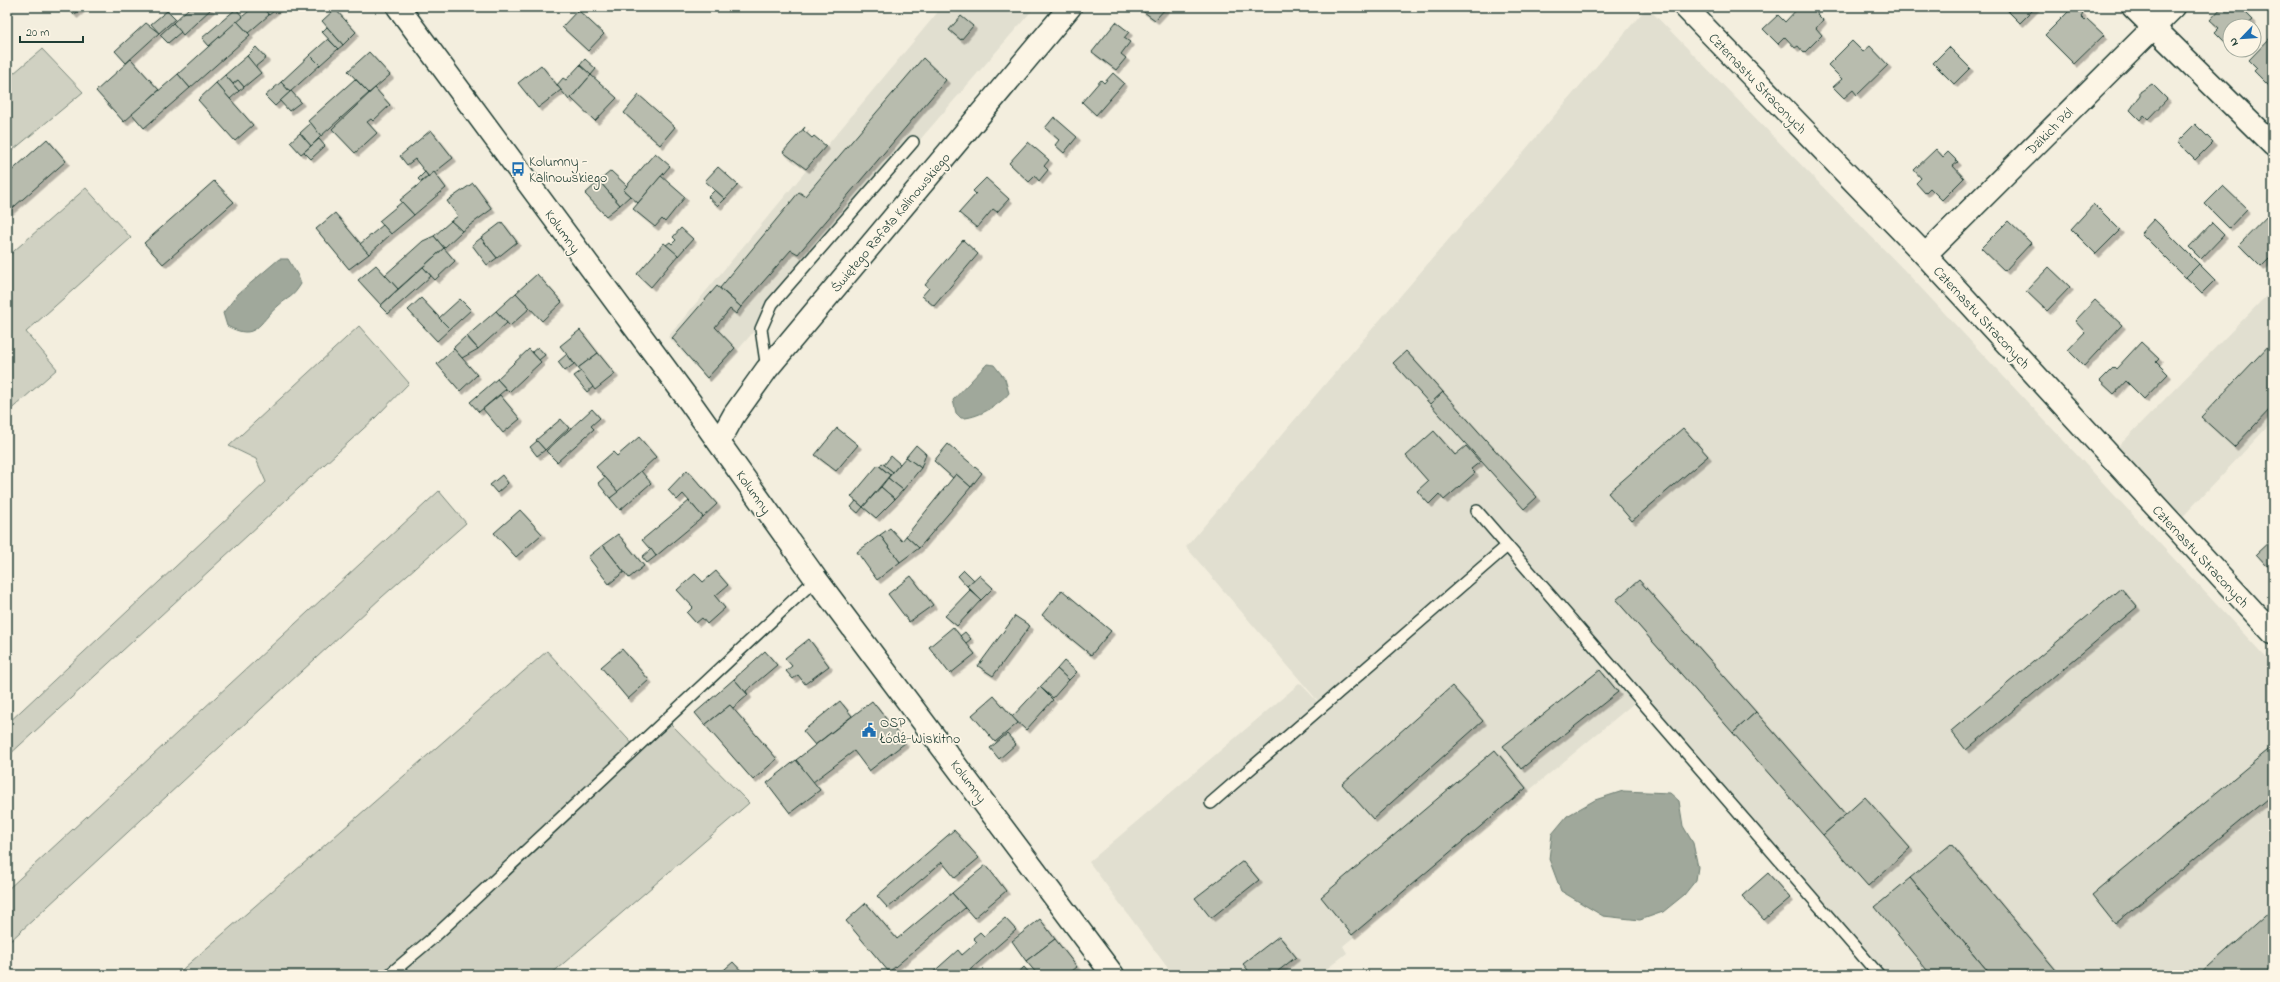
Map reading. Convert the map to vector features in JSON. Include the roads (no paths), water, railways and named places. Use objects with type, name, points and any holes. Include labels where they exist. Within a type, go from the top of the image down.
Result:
[{"type":"street","name":"Kolumny","points":[[398,7],[719,442],[816,578],[1113,975]]},
{"type":"street","name":"Świętego Rafała Kalinowskiego","points":[[719,442],[734,415],[767,369],[1070,7]]},
{"type":"street","name":"Czternastu Straconych","points":[[1685,7],[1925,255],[2273,633]]},
{"type":"street","points":[[2133,7],[2273,145]]},
{"type":"street","name":"Dzikich Pól","points":[[1925,255],[2174,7]]},
{"type":"lane","points":[[767,369],[761,330],[772,304],[913,142]]},
{"type":"lane","points":[[1477,511],[1879,975]]},
{"type":"lane","points":[[1211,803],[1507,546]]},
{"type":"lane","points":[[389,975],[434,937],[816,578]]},
{"type":"place","name":"Kolumny - Kalinowskiego","points":[[518,169]]},
{"type":"place","name":"OSP Łódź-Wiskitno","points":[[869,730]]}]
